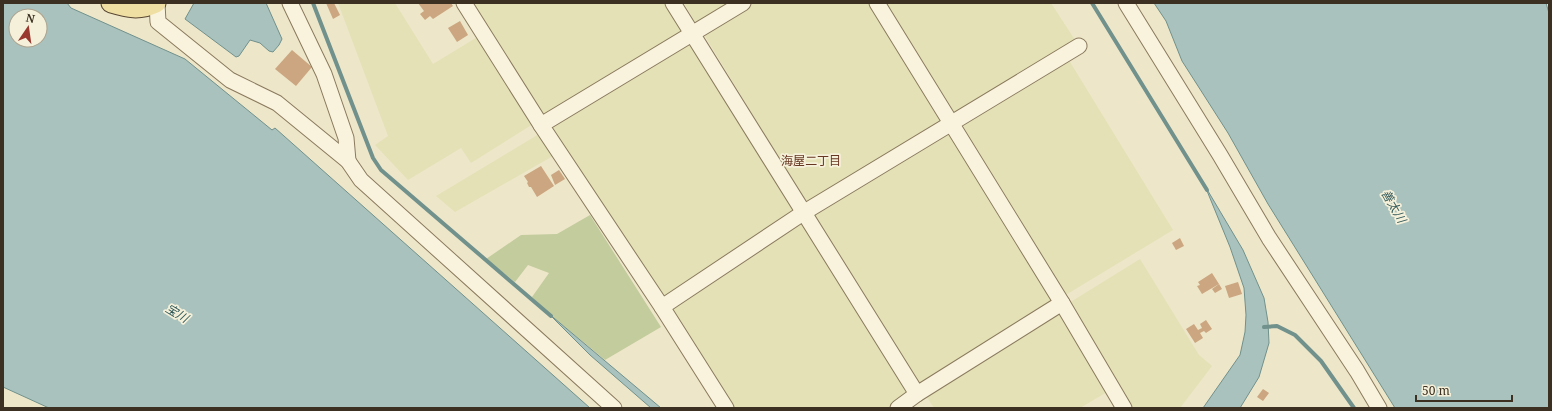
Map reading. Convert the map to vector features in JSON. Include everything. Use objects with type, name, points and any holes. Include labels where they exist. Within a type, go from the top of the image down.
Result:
[{"type":"main road","points":[[111,3],[128,8],[145,8],[157,3]]},
{"type":"street","points":[[157,3],[158,22],[230,80],[277,103],[348,161],[361,180],[614,408]]},
{"type":"street","points":[[290,3],[324,74],[346,138],[348,161]]},
{"type":"street","points":[[464,3],[541,125],[662,307],[726,408]]},
{"type":"street","points":[[673,3],[917,394]]},
{"type":"street","points":[[541,125],[742,3]]},
{"type":"street","points":[[877,3],[1062,304],[1124,408]]},
{"type":"street","points":[[1126,3],[1220,155],[1269,238],[1380,408]]},
{"type":"street","points":[[662,307],[803,213],[1079,46]]},
{"type":"street","points":[[898,408],[917,394],[1062,304]]},
{"type":"shaded area","points":[[338,3],[395,3],[433,64],[479,36],[533,124],[471,163],[461,148],[408,180],[375,145],[388,136]]},
{"type":"shaded area","points":[[473,3],[670,3],[689,34],[544,120]]},
{"type":"shaded area","points":[[684,3],[735,3],[697,25]]},
{"type":"shaded area","points":[[751,3],[870,3],[945,125],[809,207],[703,33]]},
{"type":"shaded area","points":[[882,3],[1051,3],[1077,43],[956,118]]},
{"type":"shaded area","points":[[691,39],[800,213],[663,298],[548,128]]},
{"type":"shaded area","points":[[1067,57],[1173,230],[1064,296],[959,122]]},
{"type":"shaded area","points":[[947,129],[1055,303],[917,386],[812,212]]},
{"type":"shaded area","points":[[539,134],[553,156],[455,212],[436,196]]},
{"type":"shaded area","points":[[801,217],[912,395],[894,408],[732,408],[670,311],[672,304]]},
{"type":"shaded area","points":[[1140,259],[1199,355],[1212,366],[1180,408],[1133,408],[1069,303]]},
{"type":"shaded area","points":[[1061,311],[1107,392],[1080,408],[934,408],[924,393]]},
{"type":"green space","points":[[590,215],[661,327],[605,360],[548,313],[532,297],[549,273],[528,265],[515,282],[486,259],[521,235],[557,234]]},
{"type":"water","name":"宝川","points":[[3,3],[67,3],[71,8],[185,59],[272,130],[275,128],[590,408],[49,408],[3,387]]},
{"type":"water","points":[[194,3],[266,3],[282,39],[273,52],[269,51],[260,43],[250,40],[239,56],[236,57],[185,19]]},
{"type":"water","name":"善太川","points":[[1154,3],[1546,3],[1549,13],[1549,408],[1395,408],[1268,204],[1228,133],[1182,61],[1166,21]]},
{"type":"water","points":[[1205,186],[1243,250],[1264,298],[1268,322],[1269,343],[1259,377],[1240,408],[1203,408],[1240,355],[1245,332],[1246,315],[1244,288],[1230,247]]},
{"type":"water","points":[[548,313],[661,408],[651,408],[590,355]]},
{"type":"building","points":[[326,3],[334,3],[340,15],[333,19]]},
{"type":"building","points":[[418,3],[451,3],[453,6],[433,19],[430,16],[425,20],[420,14],[424,11]]},
{"type":"building","points":[[460,21],[468,35],[457,42],[448,28]]},
{"type":"building","points":[[292,50],[312,67],[296,86],[275,69]]},
{"type":"building","points":[[541,166],[554,186],[537,197],[531,187],[529,187],[524,176]]},
{"type":"building","points":[[559,170],[565,179],[555,185],[551,175]]},
{"type":"building","points":[[1180,238],[1184,246],[1176,250],[1172,243]]},
{"type":"building","points":[[1212,273],[1219,284],[1202,294],[1197,286],[1200,285],[1198,282]]},
{"type":"building","points":[[1238,282],[1242,294],[1229,298],[1225,286]]},
{"type":"building","points":[[1219,284],[1222,289],[1215,293],[1212,289]]},
{"type":"building","points":[[1206,320],[1212,329],[1206,333],[1204,331],[1200,333],[1203,338],[1195,343],[1186,329],[1194,324],[1198,330],[1202,328],[1200,324]]},
{"type":"building","points":[[1263,389],[1269,393],[1263,401],[1257,397]]},
{"type":"waterway","points":[[313,3],[373,158],[381,170],[551,316]]},
{"type":"waterway","points":[[1092,3],[1207,190]]},
{"type":"waterway","points":[[1264,327],[1277,326],[1295,335],[1321,361],[1354,408]]},
{"type":"district","name":"海屋二丁目","points":[[811,160]]}]
